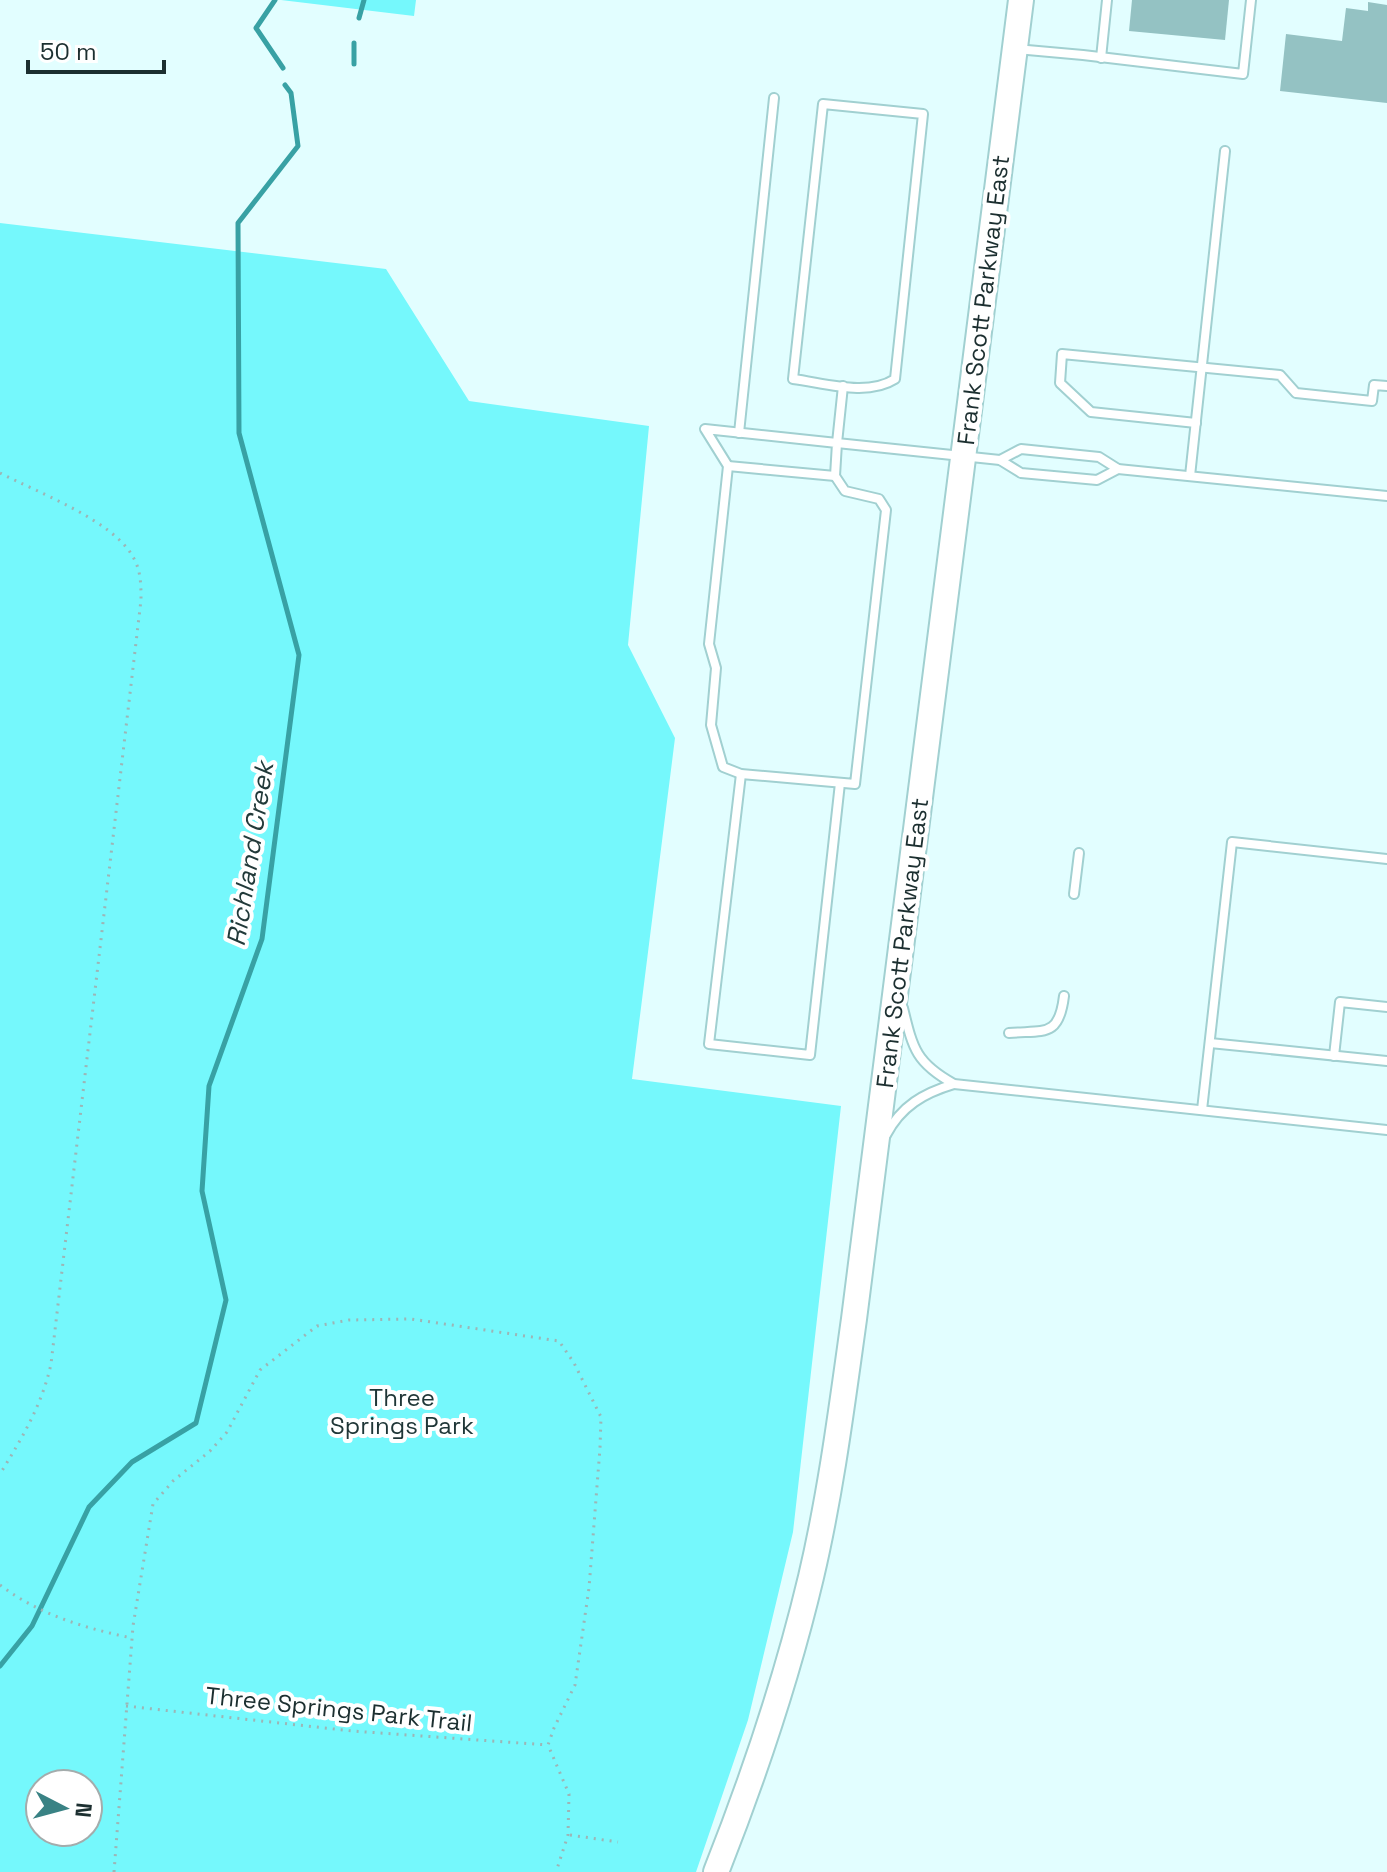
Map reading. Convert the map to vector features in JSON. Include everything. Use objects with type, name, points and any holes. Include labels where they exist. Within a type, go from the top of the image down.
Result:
[{"type":"main road","name":"Frank Scott Parkway East","points":[[716,1872],[744,1803],[779,1698],[811,1577],[835,1450],[1021,0]]},
{"type":"lane","points":[[1101,58],[1107,0]]},
{"type":"lane","points":[[1015,49],[1243,74],[1251,0]]},
{"type":"lane","points":[[739,433],[774,98]]},
{"type":"lane","points":[[823,104],[923,114],[895,379],[881,388],[843,386],[793,379],[823,104]]},
{"type":"lane","points":[[1190,476],[1225,151]]},
{"type":"lane","points":[[1196,423],[1091,412],[1060,383],[1062,354],[1280,375],[1296,393],[1372,401],[1374,385],[1387,386]]},
{"type":"lane","points":[[843,386],[837,443],[835,476],[845,491],[879,499],[886,510],[855,784],[741,774],[723,767],[711,725],[716,668],[709,644],[728,466],[705,429],[837,443],[964,455],[1000,460],[1021,473],[1097,480],[1118,469]]},
{"type":"lane","points":[[1000,460],[1021,449],[1099,457],[1118,469],[1387,496]]},
{"type":"lane","points":[[728,466],[835,476]]},
{"type":"lane","points":[[741,774],[709,1044],[810,1055],[840,783]]},
{"type":"lane","points":[[1202,1110],[1232,842],[1387,859]]},
{"type":"lane","points":[[1074,894],[1079,853]]},
{"type":"lane","points":[[896,984],[911,1041],[919,1056],[929,1070],[954,1084]]},
{"type":"lane","points":[[1009,1033],[1049,1030],[1057,1025],[1064,996]]},
{"type":"lane","points":[[1334,1056],[1340,1002],[1387,1007]]},
{"type":"lane","points":[[1210,1043],[1387,1061]]},
{"type":"lane","points":[[874,1157],[895,1118],[928,1092],[954,1084],[1387,1130]]},
{"type":"path","points":[[0,473],[103,525],[135,559],[141,579],[141,600],[51,1364],[35,1416],[0,1474]]},
{"type":"path","points":[[114,1872],[132,1638],[153,1504],[173,1481],[210,1451],[227,1432],[260,1370],[317,1326],[349,1320],[411,1319],[559,1341],[574,1363],[601,1417],[589,1588],[575,1685],[548,1745],[569,1794],[568,1835],[556,1872]]},
{"type":"path","points":[[0,1585],[23,1603],[83,1628],[132,1638]]},
{"type":"path","name":"Three Springs Park Trail","points":[[126,1706],[352,1731],[548,1745]]},
{"type":"path","points":[[568,1835],[618,1842]]},
{"type":"green space","points":[[281,0],[416,0],[414,16]]},
{"type":"green space","name":"Three Springs Park","points":[[0,223],[386,269],[469,401],[649,426],[628,645],[675,738],[632,1079],[841,1106],[793,1532],[748,1720],[696,1872],[0,1872]]},
{"type":"building","points":[[1132,0],[1229,0],[1225,40],[1129,31]]},
{"type":"building","points":[[1368,2],[1387,5],[1387,103],[1280,91],[1286,34],[1342,41],[1346,8],[1368,11]]},
{"type":"waterway","name":"Richland Creek","points":[[275,0],[256,28],[283,68]]},
{"type":"waterway","points":[[359,18],[364,0]]},
{"type":"waterway","points":[[354,43],[354,64]]},
{"type":"waterway","name":"Richland Creek","points":[[0,1666],[32,1626],[89,1507],[132,1462],[196,1423],[226,1300],[202,1191],[209,1086],[262,939],[299,655],[239,433],[238,223],[298,146],[291,93],[285,85]]}]
